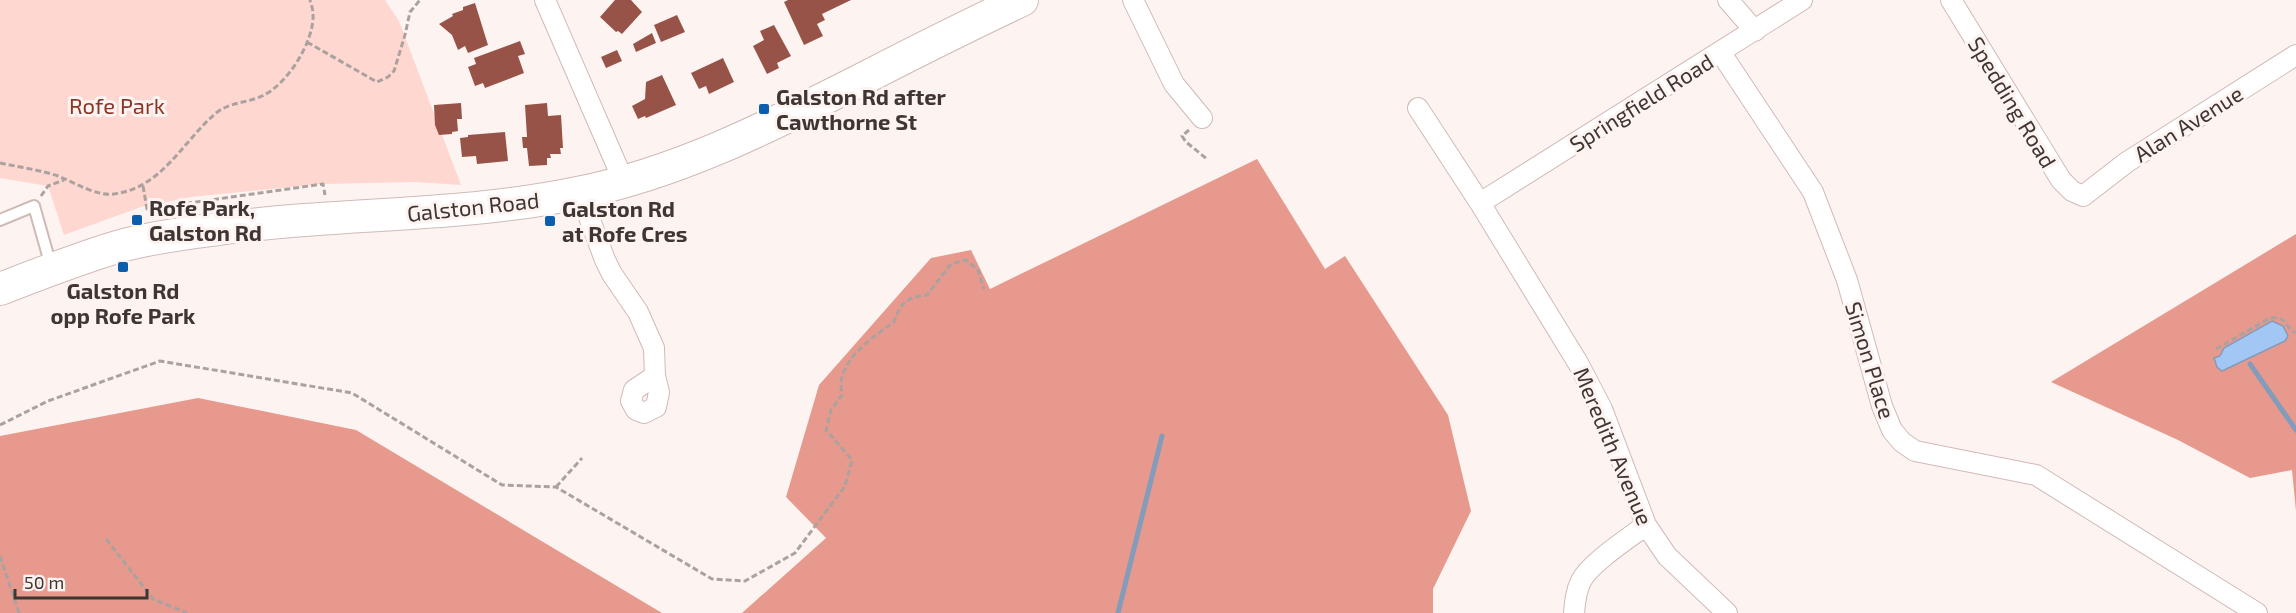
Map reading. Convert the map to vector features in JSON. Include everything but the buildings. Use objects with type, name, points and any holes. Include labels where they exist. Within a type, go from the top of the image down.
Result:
[{"type":"main road","name":"Galston Road","points":[[0,289],[51,269],[119,247],[220,228],[463,211],[531,202],[624,182],[658,172],[740,140],[1022,0]]},
{"type":"street","points":[[545,0],[624,182]]},
{"type":"street","points":[[1133,0],[1174,84],[1202,118]]},
{"type":"street","points":[[1728,0],[1755,30]]},
{"type":"street","name":"Springfield Road","points":[[1480,203],[1802,0]]},
{"type":"street","name":"Spedding Road","points":[[1951,0],[2061,180],[2072,191],[2083,196]]},
{"type":"street","name":"Simon Place","points":[[1721,52],[1813,192],[1847,280],[1882,406],[1892,430],[1902,442],[1915,451],[2036,475],[2257,613]]},
{"type":"street","name":"Alan Avenue","points":[[2083,196],[2127,162],[2296,55]]},
{"type":"street","name":"Meredith Avenue","points":[[1418,108],[1480,203],[1578,363],[1602,409],[1646,525],[1667,556],[1727,613]]},
{"type":"street","points":[[580,193],[605,260],[638,312],[654,348],[655,375]]},
{"type":"street","points":[[1574,613],[1575,594],[1582,578],[1606,555],[1646,525]]},
{"type":"lane","points":[[0,220],[34,207],[51,269]]},
{"type":"path","points":[[0,163],[65,180],[101,193],[113,194],[143,186],[161,171],[219,111],[234,103],[261,97],[285,77],[298,61],[307,42],[313,14],[310,0]]},
{"type":"path","points":[[307,42],[377,82],[394,71],[410,12],[420,0]]},
{"type":"path","points":[[1202,118],[1182,136],[1207,159]]},
{"type":"path","points":[[34,207],[48,186],[65,180]]},
{"type":"path","points":[[143,186],[147,209],[323,183],[326,200]]},
{"type":"path","points":[[0,425],[48,401],[160,361],[352,393],[502,485],[556,487],[712,579],[745,581],[795,553],[845,486],[852,460],[826,430],[831,410],[842,395],[841,381],[852,359],[873,336],[894,322],[898,308],[913,296],[927,295],[951,264],[966,260],[978,270],[984,289]]},
{"type":"path","points":[[2216,349],[2270,318],[2284,319],[2289,328],[2296,333]]},
{"type":"path","points":[[556,487],[582,458]]},
{"type":"path","points":[[106,539],[153,599],[187,613]]},
{"type":"path","points":[[0,556],[19,613]]},
{"type":"path","points":[[0,576],[5,574]]},
{"type":"green space","name":"Rofe Park","points":[[0,0],[385,0],[399,21],[461,185],[416,182],[323,184],[191,197],[141,207],[64,235],[48,186],[0,178]]},
{"type":"shaded area","points":[[1257,159],[1325,269],[1345,256],[1448,415],[1471,511],[1433,589],[1433,613],[742,613],[826,538],[786,497],[819,385],[931,258],[971,250],[990,289]]},
{"type":"shaded area","points":[[2296,234],[2296,511],[2292,470],[2250,478],[2178,440],[2051,382]]},
{"type":"shaded area","points":[[198,398],[356,430],[662,613],[0,613],[0,436]]},
{"type":"water","points":[[2272,321],[2283,326],[2288,336],[2285,341],[2222,371],[2217,367],[2214,358],[2220,356],[2224,348]]},
{"type":"waterway","points":[[2250,364],[2296,430]]},
{"type":"waterway","points":[[1118,613],[1162,436]]},
{"type":"place","name":"Galston Rd after Cawthorne St","points":[[764,109]]},
{"type":"place","name":"Rofe Park, Galston Rd","points":[[137,220]]},
{"type":"place","name":"Galston Rd at Rofe Cres","points":[[550,221]]},
{"type":"place","name":"Galston Rd opp Rofe Park","points":[[123,267]]}]
